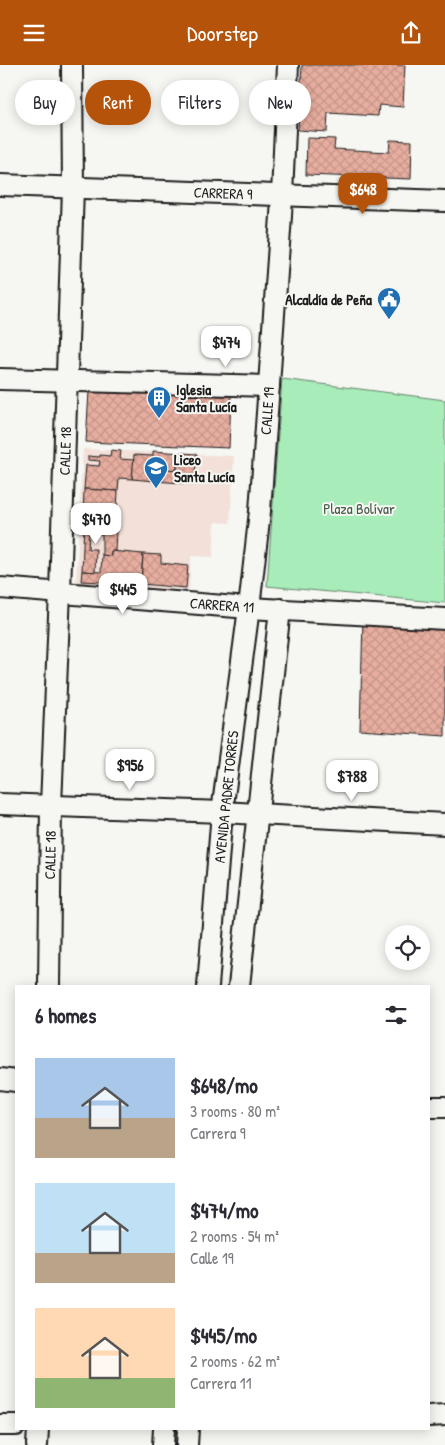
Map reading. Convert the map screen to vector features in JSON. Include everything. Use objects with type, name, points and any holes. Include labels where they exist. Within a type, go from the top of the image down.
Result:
[{"type":"street","name":"CALLE 18","points":[[49,985],[51,805],[68,380],[73,188],[72,65]]},
{"type":"street","name":"CALLE 19","points":[[250,607],[260,511],[283,195],[288,65]]},
{"type":"street","name":"CARRERA 9","points":[[0,185],[445,201]]},
{"type":"street","points":[[0,379],[269,386]]},
{"type":"street","name":"CARRERA 11","points":[[0,588],[250,607],[445,619]]},
{"type":"street","name":"AVENIDA PADRE TORRES","points":[[208,985],[222,812],[250,607]]},
{"type":"street","points":[[239,985],[280,609]]},
{"type":"street","points":[[0,804],[222,812],[445,824]]},
{"type":"street","points":[[0,1079],[15,1081]]},
{"type":"street","points":[[430,1107],[445,1107]]},
{"type":"street","points":[[430,1416],[445,1415]]},
{"type":"street","points":[[0,1425],[15,1425]]},
{"type":"street","points":[[37,1445],[38,1430]]},
{"type":"street","points":[[163,1445],[164,1430]]},
{"type":"street","points":[[187,1445],[188,1430]]},
{"type":"shaded area","name":"Liceo Santa Lucía","points":[[83,449],[234,456],[230,523],[215,522],[213,557],[191,556],[189,590],[76,584]]},
{"type":"green space","name":"Plaza Bolívar","points":[[282,379],[445,400],[445,603],[267,586]]},
{"type":"building","points":[[302,65],[405,65],[403,107],[379,105],[378,116],[328,113],[327,132],[298,130],[298,125],[311,125],[311,80],[301,80]]},
{"type":"building","points":[[307,138],[335,139],[334,149],[389,152],[390,140],[412,141],[411,179],[306,175]]},
{"type":"building","name":"Iglesia Santa Lucía","points":[[89,391],[231,396],[229,448],[86,442]]},
{"type":"building","points":[[111,450],[121,451],[120,459],[134,460],[132,479],[119,478],[118,491],[84,489],[86,465],[99,466],[100,461],[88,460],[88,456],[110,456]]},
{"type":"building","points":[[153,451],[183,453],[182,466],[177,465],[177,470],[156,468],[155,481],[132,479],[134,455],[153,456]]},
{"type":"building","points":[[183,453],[197,454],[194,484],[155,481],[156,468],[177,470],[177,465],[182,466]]},
{"type":"building","points":[[84,489],[118,491],[116,532],[107,532],[108,521],[83,520]]},
{"type":"building","points":[[84,522],[106,523],[105,532],[116,532],[115,551],[111,551],[111,556],[102,555],[102,534],[89,533],[88,549],[96,549],[95,572],[82,571]]},
{"type":"building","points":[[111,551],[143,554],[141,584],[81,581],[82,571],[101,572],[102,555],[111,556]]},
{"type":"building","points":[[143,554],[161,555],[161,563],[188,566],[186,588],[141,584]]},
{"type":"building","points":[[363,618],[445,624],[445,736],[360,730]]},
{"type":"place","name":"Alcaldía de Peña","points":[[389,320]]},
{"type":"place","name":"Iglesia Santa Lucía","points":[[159,419]]},
{"type":"place","name":"Liceo Santa Lucía","points":[[156,489]]}]
